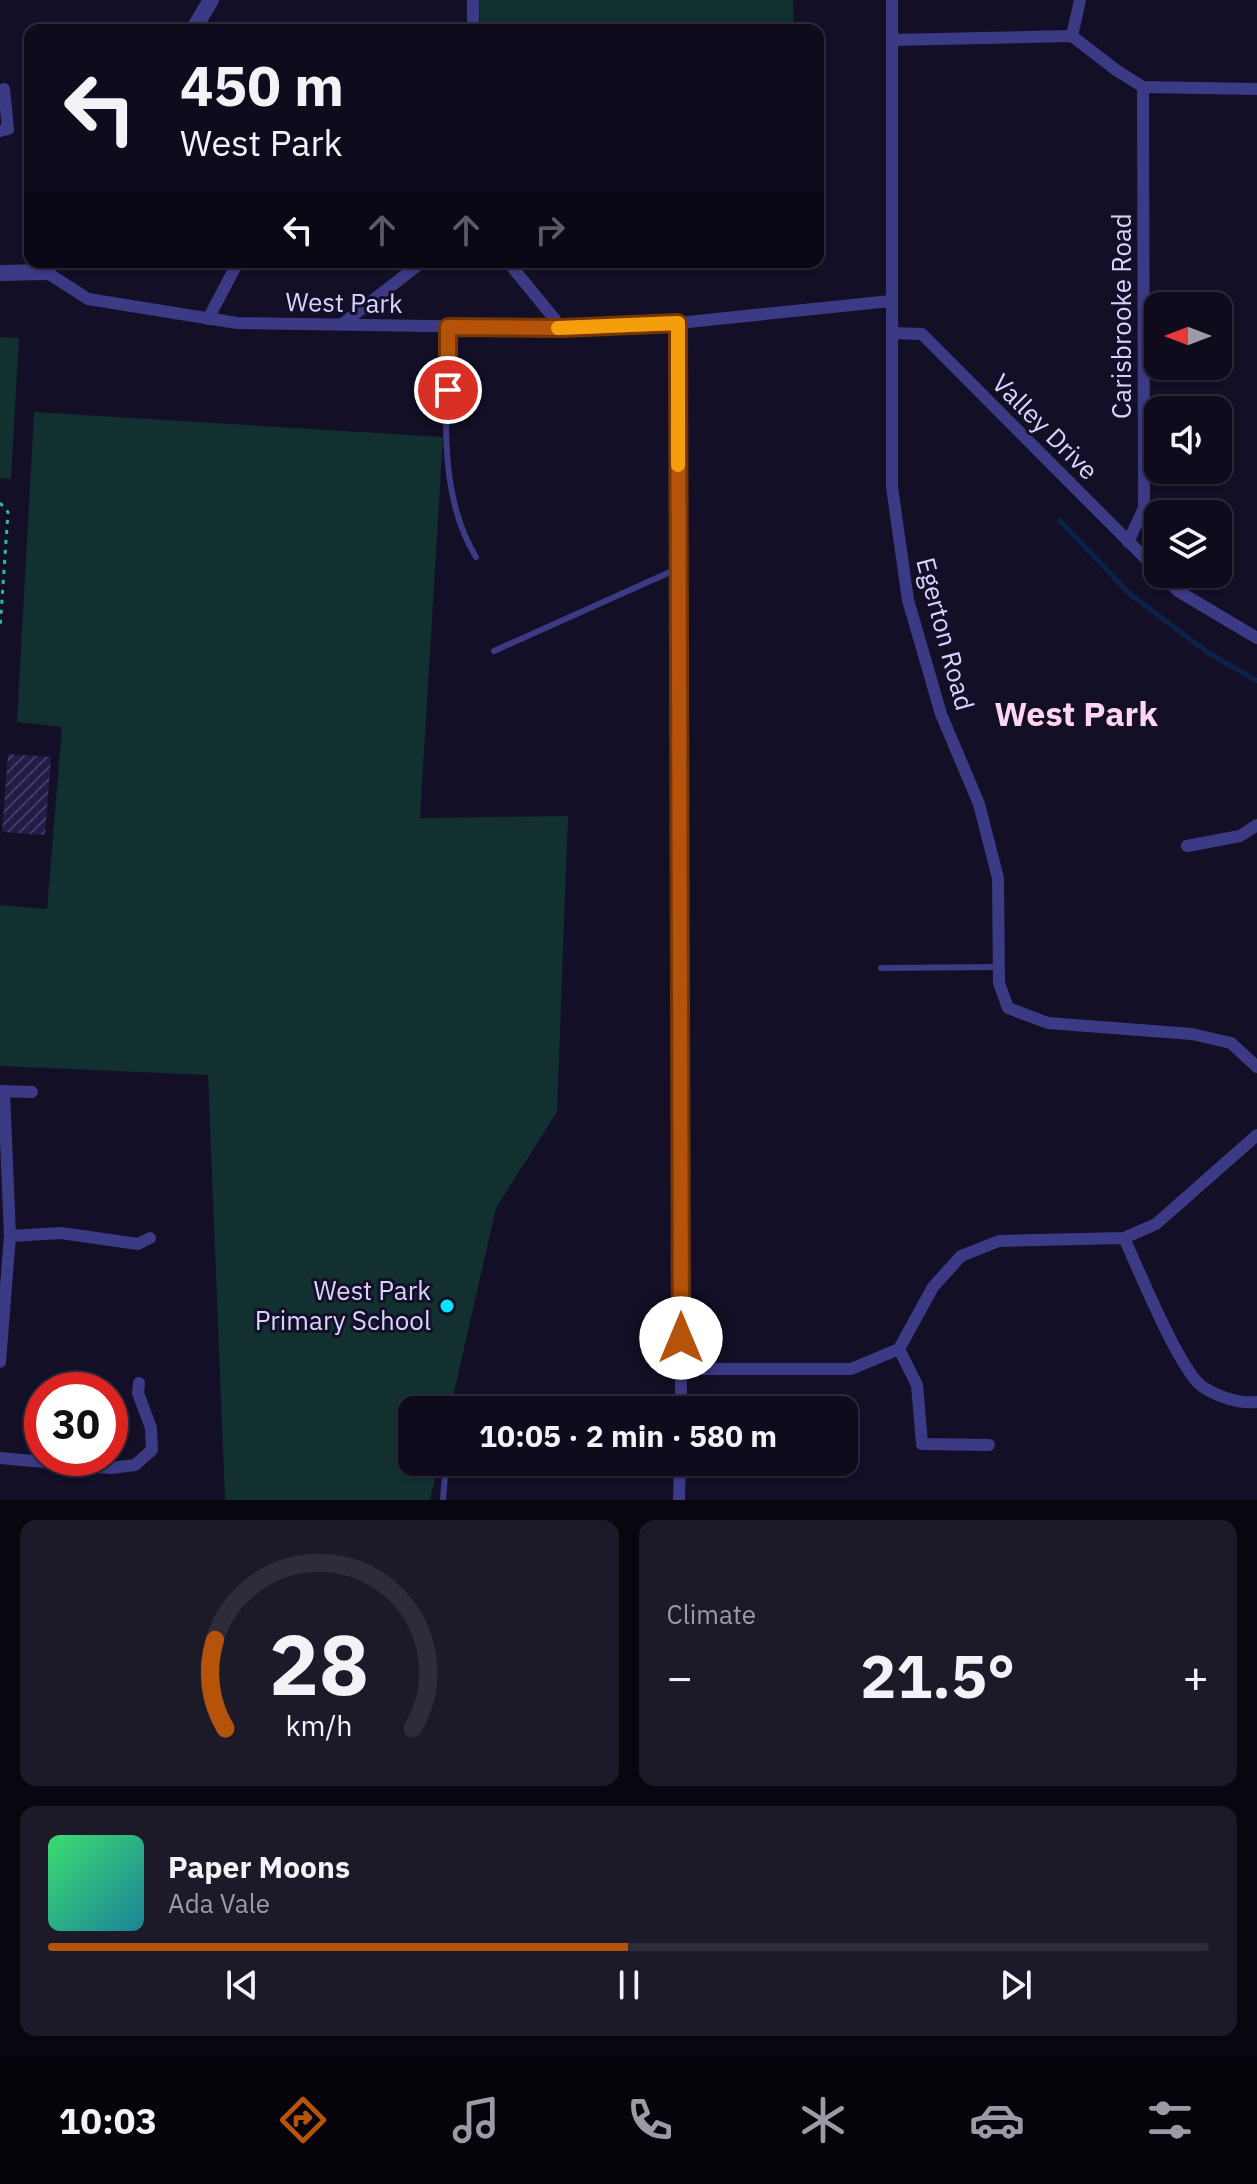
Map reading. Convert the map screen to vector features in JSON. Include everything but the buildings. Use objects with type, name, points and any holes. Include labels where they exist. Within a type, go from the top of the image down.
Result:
[{"type":"street","points":[[197,24],[211,0]]},
{"type":"street","points":[[473,0],[473,24]]},
{"type":"street","name":"Egerton Road","points":[[892,0],[892,487],[908,600],[941,714],[979,804],[998,878],[999,983],[1008,1008],[1048,1023],[1192,1034],[1231,1043],[1257,1067]]},
{"type":"street","points":[[1072,36],[1080,0]]},
{"type":"street","points":[[893,40],[1072,36],[1143,87],[1257,89]]},
{"type":"street","name":"Carisbrooke Road","points":[[1128,542],[1144,508],[1143,87]]},
{"type":"street","points":[[0,131],[8,129],[4,89]]},
{"type":"street","points":[[0,273],[41,268]]},
{"type":"street","name":"West Park","points":[[50,268],[88,299],[237,323],[562,328],[678,323],[891,301]]},
{"type":"street","points":[[208,319],[235,268]]},
{"type":"street","points":[[341,325],[414,268]]},
{"type":"street","points":[[513,268],[562,328]]},
{"type":"street","points":[[678,323],[681,1396]]},
{"type":"street","name":"Valley Drive","points":[[892,333],[922,334],[1144,558]]},
{"type":"street","name":"Valley Drive","points":[[1175,588],[1257,638]]},
{"type":"street","points":[[1187,846],[1240,836],[1257,825]]},
{"type":"street","points":[[0,1362],[1,1318],[10,1236],[2,1092],[32,1092]]},
{"type":"street","points":[[682,1369],[851,1369],[899,1349],[933,1287],[961,1256],[999,1241],[1124,1238],[1156,1224],[1257,1135]]},
{"type":"street","points":[[10,1236],[61,1233],[138,1244],[150,1238]]},
{"type":"street","points":[[1124,1238],[1182,1361],[1202,1387],[1244,1404],[1257,1402]]},
{"type":"street","points":[[899,1349],[917,1385],[922,1444],[989,1445]]},
{"type":"street","points":[[0,1458],[111,1468],[135,1465],[152,1450],[151,1428],[138,1393],[139,1383]]},
{"type":"street","points":[[679,1500],[680,1476]]},
{"type":"lane","points":[[448,327],[448,452],[453,504],[465,539],[476,557]]},
{"type":"lane","points":[[494,651],[679,568]]},
{"type":"lane","points":[[881,968],[999,967]]},
{"type":"lane","points":[[443,1500],[445,1476]]},
{"type":"path","points":[[0,503],[8,512],[0,629]]},
{"type":"green space","points":[[479,0],[793,0],[794,24],[480,24]]},
{"type":"green space","points":[[0,337],[19,338],[11,479],[0,478]]},
{"type":"green space","points":[[34,412],[443,437],[420,818],[568,816],[557,1112],[496,1208],[453,1396],[398,1396],[398,1476],[436,1476],[430,1500],[225,1500],[208,1075],[0,1066],[0,905],[47,909],[62,727],[17,722]]},
{"type":"waterway","points":[[1060,521],[1130,594],[1207,652],[1257,681]]},
{"type":"slow traffic","points":[[558,328],[678,323],[678,465]]},
{"type":"place","name":"West Park Primary School","points":[[447,1306]]},
{"type":"district","name":"West Park","points":[[1076,714]]},
{"type":"route","points":[[448,390],[448,327],[562,328],[678,323],[681,1338]]}]
